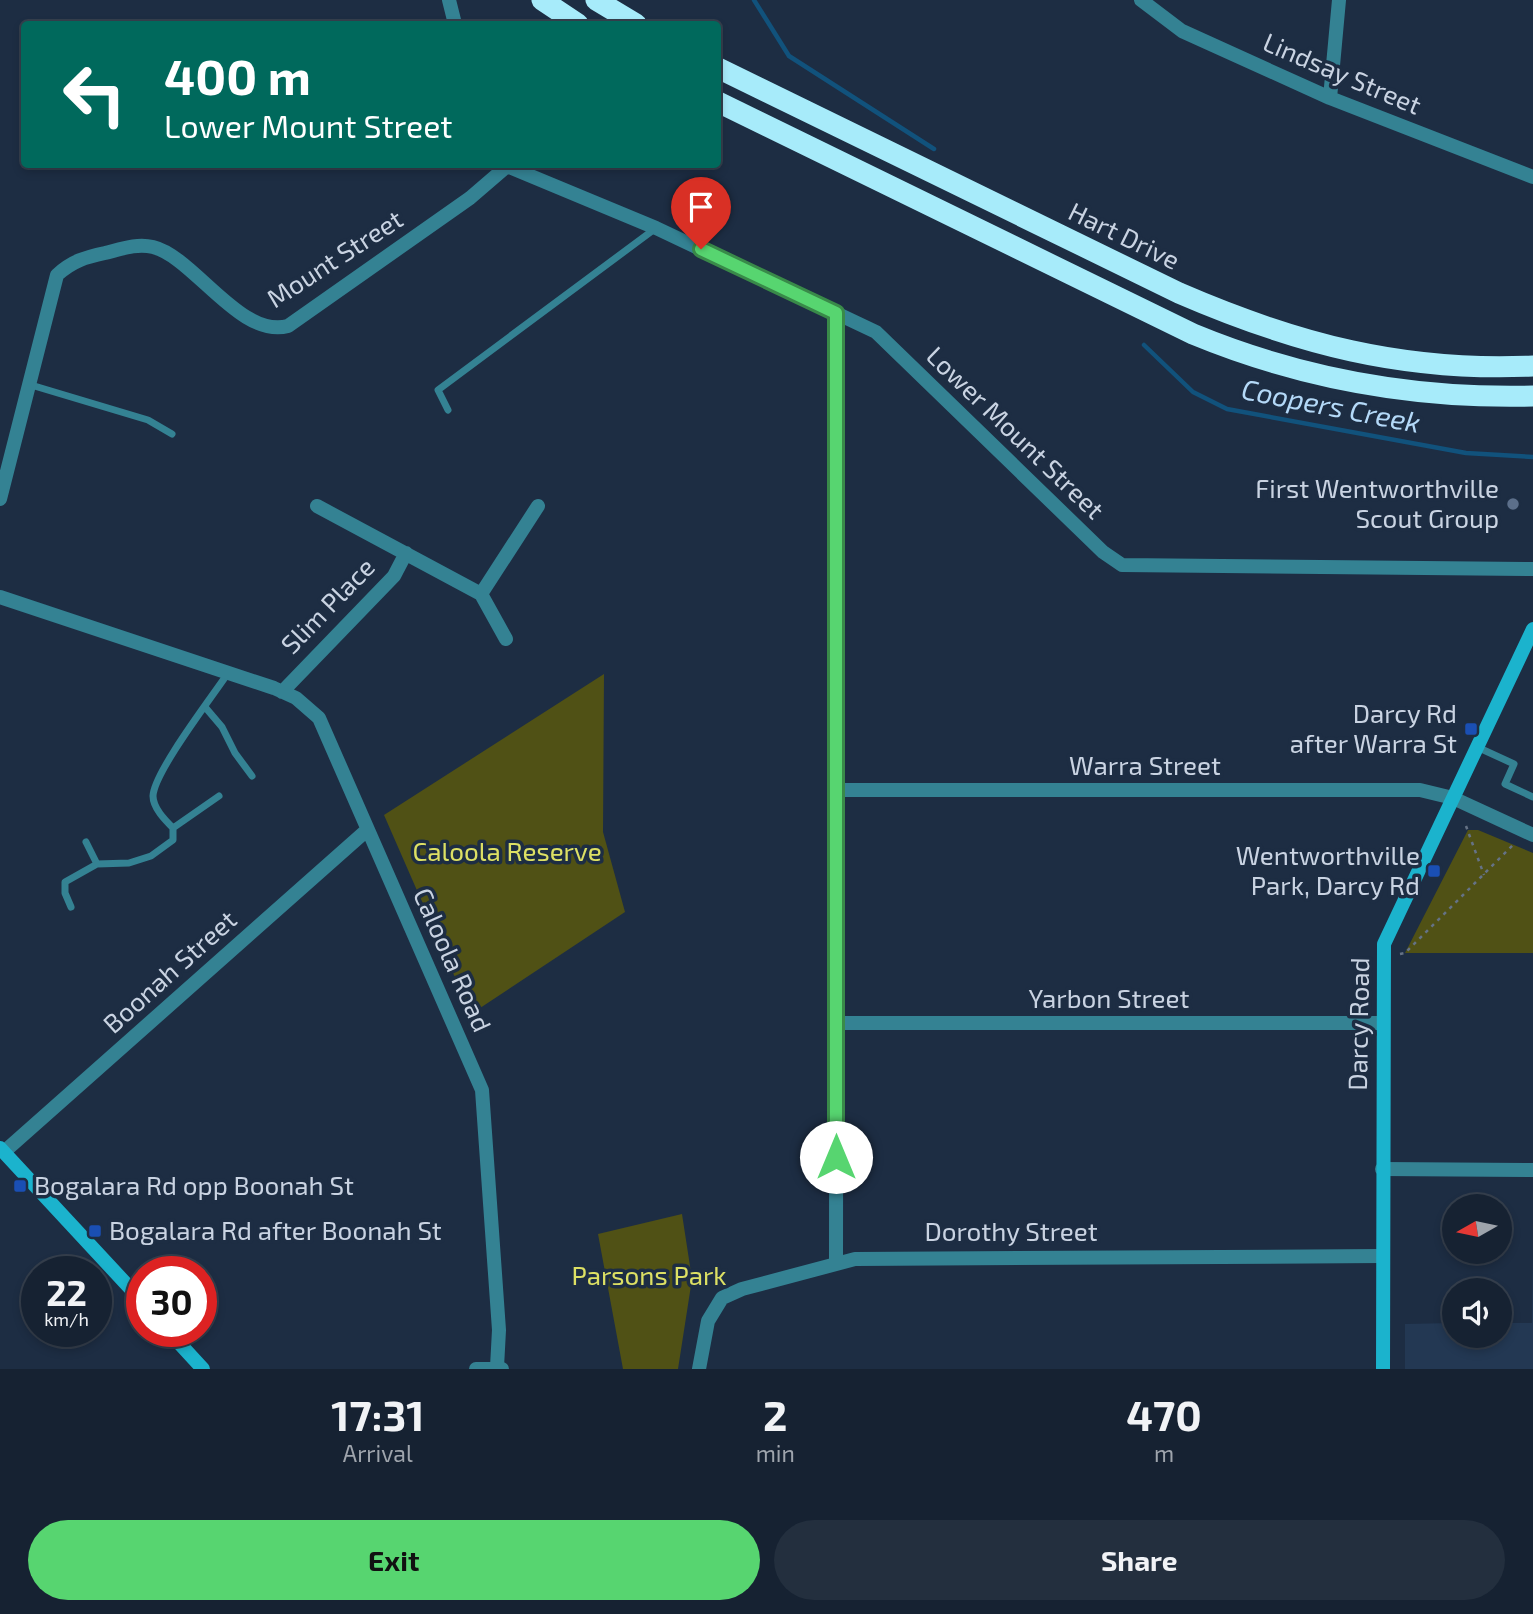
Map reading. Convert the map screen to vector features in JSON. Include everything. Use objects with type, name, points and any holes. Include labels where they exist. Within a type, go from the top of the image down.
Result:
[{"type":"highway","points":[[542,0],[574,21]]},
{"type":"highway","points":[[596,0],[631,21]]},
{"type":"highway","name":"Hart Drive","points":[[721,69],[1179,293],[1244,321],[1299,340],[1362,354],[1496,368],[1533,366]]},
{"type":"highway","points":[[721,103],[1219,345],[1298,370],[1382,388],[1440,395],[1533,396]]},
{"type":"street","points":[[449,0],[454,21]]},
{"type":"street","name":"Lindsay Street","points":[[1141,0],[1182,31],[1329,98],[1533,177]]},
{"type":"street","points":[[1329,98],[1339,0]]},
{"type":"street","name":"Mount Street","points":[[0,499],[57,275],[70,263],[137,246],[161,249],[255,323],[277,329],[288,326],[470,198],[502,168]]},
{"type":"street","name":"Lower Mount Street","points":[[509,168],[656,228],[876,332],[1102,552],[1122,565],[1533,569]]},
{"type":"street","points":[[836,313],[836,1263]]},
{"type":"street","name":"Slim Place","points":[[317,506],[481,594]]},
{"type":"street","points":[[506,639],[481,594],[538,506]]},
{"type":"street","name":"Slim Place","points":[[282,692],[394,576],[405,553]]},
{"type":"street","name":"Caloola Road","points":[[0,597],[282,692],[296,698],[319,718],[482,1090],[499,1330],[499,1368]]},
{"type":"street","name":"Darcy Road","points":[[1383,1369],[1384,944],[1531,638]]},
{"type":"street","name":"Warra Street","points":[[835,790],[1420,790],[1453,798],[1533,835]]},
{"type":"street","name":"Boonah Street","points":[[2,1149],[368,830]]},
{"type":"street","name":"Yarbon Street","points":[[835,1023],[1382,1023]]},
{"type":"street","points":[[2,1149],[126,1284]]},
{"type":"street","points":[[1382,1169],[1533,1170]]},
{"type":"street","name":"Dorothy Street","points":[[699,1369],[708,1321],[722,1298],[742,1289],[866,1257],[1382,1256]]},
{"type":"street","points":[[183,1347],[203,1369]]},
{"type":"street","points":[[476,1369],[499,1368]]},
{"type":"lane","points":[[447,410],[438,390],[656,228]]},
{"type":"lane","points":[[31,385],[148,420],[172,434]]},
{"type":"lane","points":[[71,907],[65,893],[65,882],[97,864],[129,863],[151,856],[173,840],[173,828],[156,807],[153,796],[156,786],[228,673]]},
{"type":"lane","points":[[205,707],[222,727],[235,753],[252,776]]},
{"type":"lane","points":[[1477,747],[1514,764],[1505,784],[1533,797]]},
{"type":"lane","points":[[173,828],[219,796]]},
{"type":"lane","points":[[86,842],[97,864]]},
{"type":"path","points":[[1466,826],[1484,875]]},
{"type":"path","points":[[1400,954],[1405,953],[1517,842]]},
{"type":"shaded area","points":[[1533,1253],[1533,1369],[1405,1369],[1405,1324],[1442,1323],[1442,1348],[1512,1348],[1512,1323],[1532,1323]]},
{"type":"green space","name":"Caloola Reserve","points":[[604,674],[603,832],[625,912],[471,1014],[384,815]]},
{"type":"green space","points":[[1468,830],[1478,830],[1533,853],[1533,953],[1405,953]]},
{"type":"green space","name":"Parsons Park","points":[[682,1214],[692,1279],[678,1369],[623,1369],[598,1234]]},
{"type":"waterway","name":"Coopers Creek","points":[[754,0],[789,56],[934,149]]},
{"type":"waterway","name":"Coopers Creek","points":[[1144,345],[1193,392],[1227,409],[1466,453],[1533,457]]},
{"type":"place","name":"First Wentworthville Scout Group","points":[[1513,504]]},
{"type":"place","name":"Darcy Rd after Warra St","points":[[1471,729]]},
{"type":"place","name":"Wentworthville Park, Darcy Rd","points":[[1434,871]]},
{"type":"place","name":"Bogalara Rd opp Boonah St","points":[[20,1186]]},
{"type":"place","name":"Bogalara Rd after Boonah St","points":[[95,1231]]},
{"type":"route","points":[[701,249],[836,313],[836,1157]]}]
